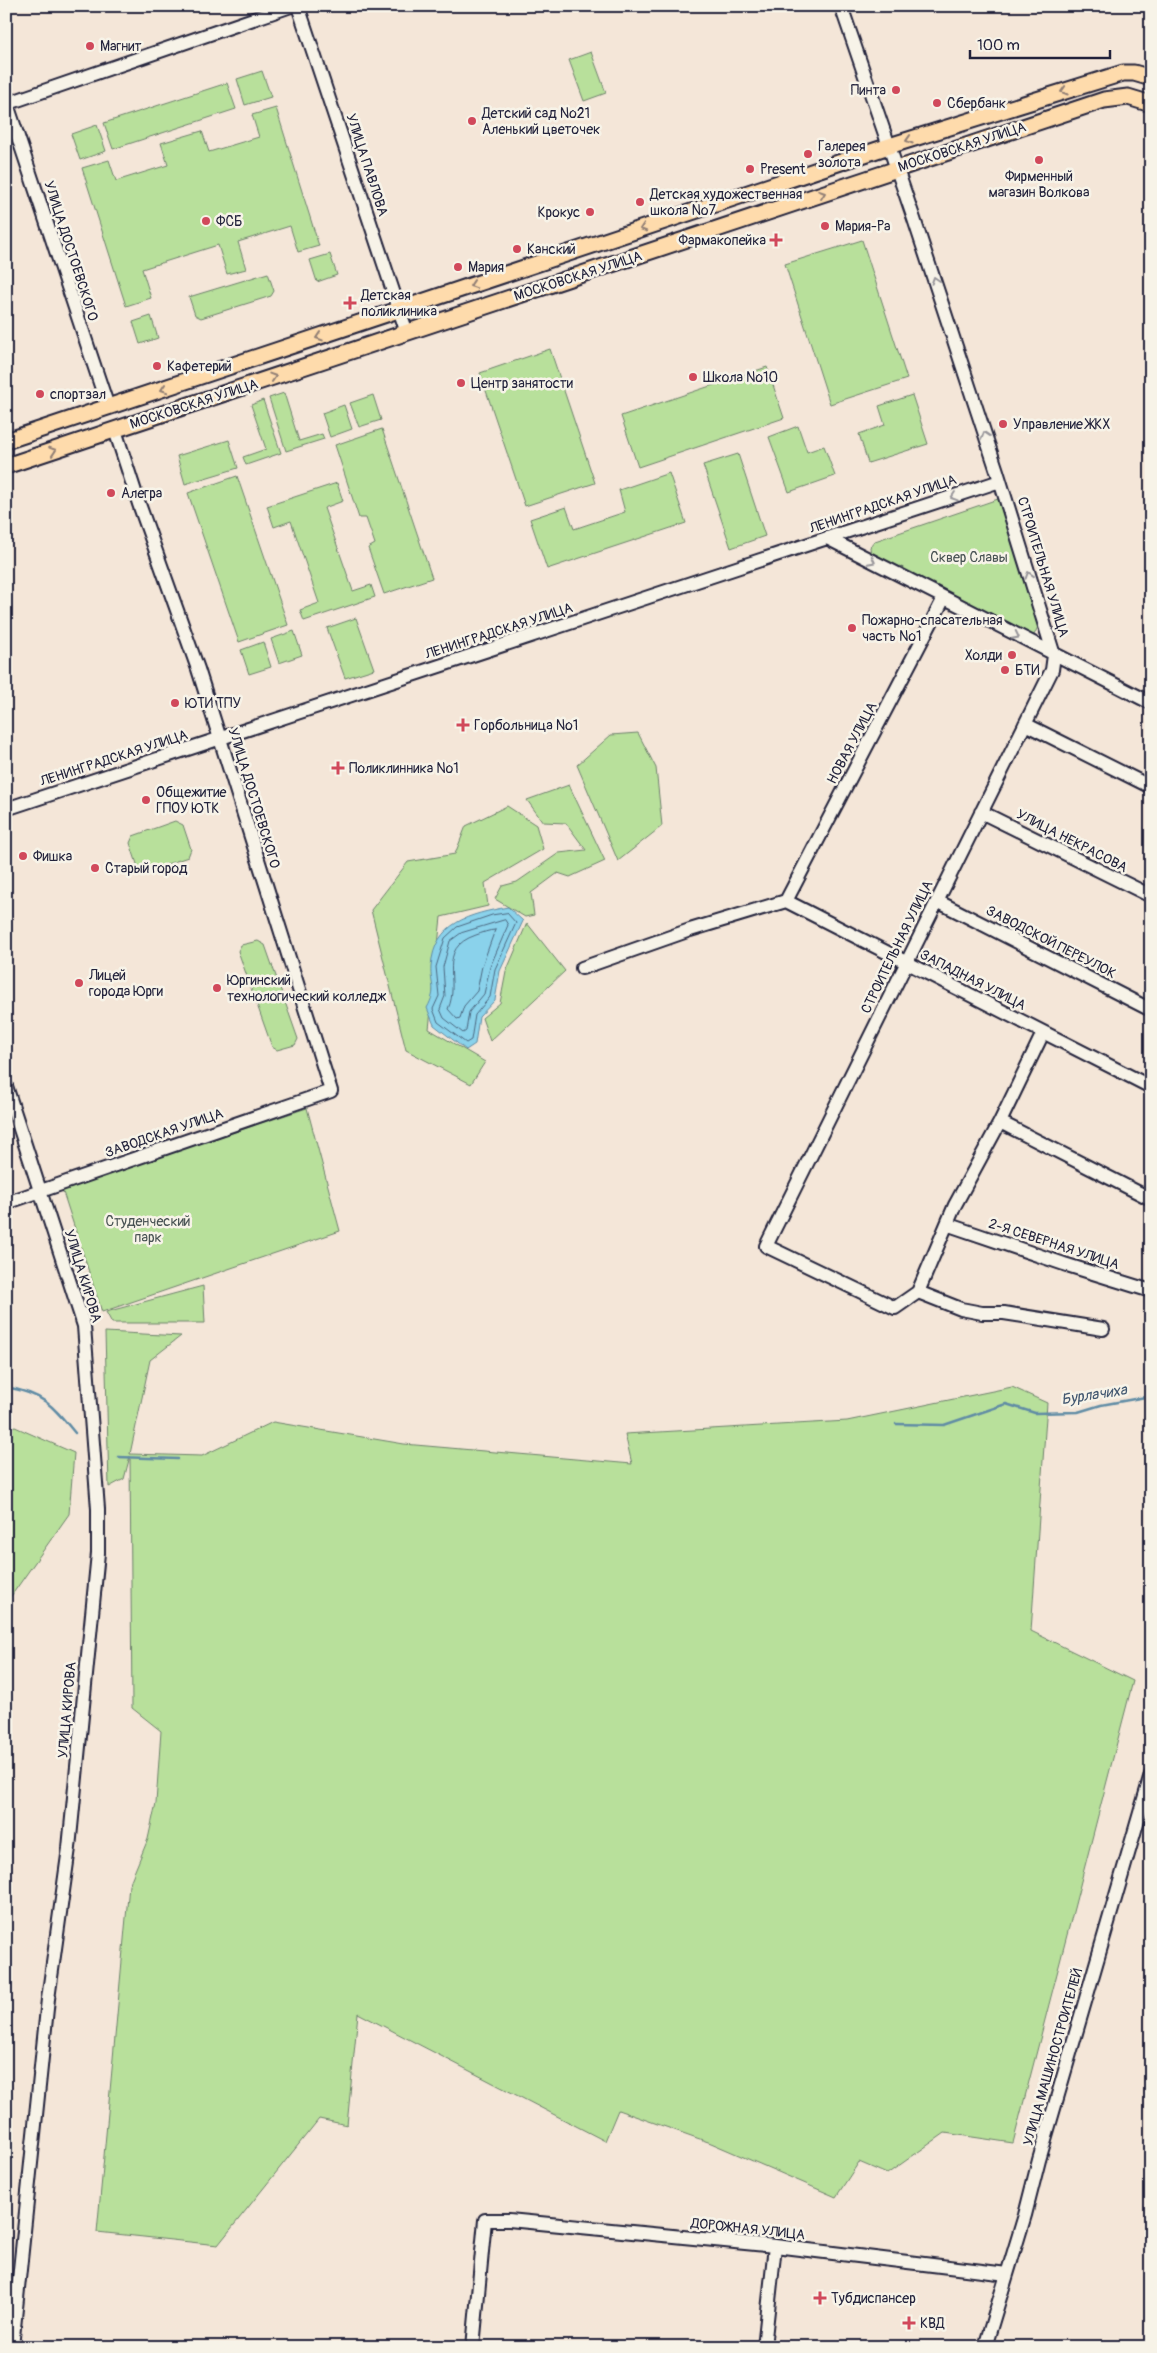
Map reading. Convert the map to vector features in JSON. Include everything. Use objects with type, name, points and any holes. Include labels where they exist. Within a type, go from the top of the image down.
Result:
[{"type":"main road","name":"МОСКОВСКАЯ УЛИЦА","points":[[6,441],[889,146],[1117,75],[1149,74]]},
{"type":"main road","points":[[1145,102],[1149,74]]},
{"type":"main road","name":"МОСКОВСКАЯ УЛИЦА","points":[[6,466],[1104,100],[1116,97],[1145,102]]},
{"type":"street","points":[[7,104],[291,6]]},
{"type":"street","name":"УЛИЦА ПАВЛОВА","points":[[298,6],[407,333]]},
{"type":"street","name":"СТРОИТЕЛЬНАЯ УЛИЦА","points":[[841,6],[898,168],[1000,481],[1054,655],[1052,670],[766,1246],[895,1308],[918,1292]]},
{"type":"street","name":"УЛИЦА ДОСТОЕВСКОГО","points":[[7,104],[108,407]]},
{"type":"street","name":"УЛИЦА ДОСТОЕВСКОГО","points":[[115,430],[139,504],[195,660],[331,1092]]},
{"type":"street","name":"ЛЕНИНГРАДСКАЯ УЛИЦА","points":[[6,809],[1000,481]]},
{"type":"street","points":[[828,539],[1151,703]]},
{"type":"street","name":"НОВАЯ УЛИЦА","points":[[786,901],[944,598]]},
{"type":"street","points":[[1025,724],[1151,787]]},
{"type":"street","name":"УЛИЦА НЕКРАСОВА","points":[[981,812],[1151,896]]},
{"type":"street","points":[[582,968],[690,930],[786,901]]},
{"type":"street","name":"ЗАПАДНАЯ УЛИЦА","points":[[786,901],[1151,1087]]},
{"type":"street","name":"ЗАВОДСКОЙ ПЕРЕУЛОК","points":[[937,901],[1151,1010]]},
{"type":"street","points":[[1043,1033],[1000,1122],[955,1205],[949,1225],[918,1292],[960,1309],[982,1313],[1004,1313],[1103,1329]]},
{"type":"street","name":"УЛИЦА КИРОВА","points":[[6,1086],[42,1191],[86,1336],[98,1508],[98,1553],[69,1848],[48,1999],[12,2347]]},
{"type":"street","name":"ЗАВОДСКАЯ УЛИЦА","points":[[6,1203],[331,1092]]},
{"type":"street","points":[[1000,1122],[1151,1199]]},
{"type":"street","name":"2-Я СЕВЕРНАЯ УЛИЦА","points":[[949,1225],[1151,1291]]},
{"type":"street","name":"УЛИЦА МАШИНОСТРОИТЕЛЕЙ","points":[[985,2347],[1151,1775]]},
{"type":"street","name":"ДОРОЖНАЯ УЛИЦА","points":[[473,2347],[485,2220],[509,2220],[775,2246],[1007,2274]]},
{"type":"street","points":[[764,2347],[775,2246]]},
{"type":"green space","points":[[591,52],[606,93],[584,101],[569,60]]},
{"type":"green space","points":[[262,71],[271,97],[245,105],[237,79]]},
{"type":"green space","points":[[227,83],[236,109],[113,149],[104,123]]},
{"type":"green space","points":[[276,108],[319,246],[298,252],[290,226],[238,242],[246,269],[227,274],[218,245],[142,269],[151,298],[126,306],[82,168],[109,160],[116,181],[168,165],[161,143],[202,131],[209,152],[259,137],[252,115]]},
{"type":"green space","points":[[97,125],[106,151],[80,160],[71,134]]},
{"type":"green space","points":[[862,240],[907,379],[830,404],[785,264]]},
{"type":"green space","points":[[330,254],[337,275],[317,282],[310,260]]},
{"type":"green space","points":[[268,273],[274,291],[271,296],[201,318],[195,315],[189,297]]},
{"type":"green space","points":[[151,316],[158,338],[140,344],[133,322]]},
{"type":"green space","points":[[550,349],[595,483],[525,506],[480,373]]},
{"type":"green space","points":[[767,367],[784,418],[638,467],[621,416]]},
{"type":"green space","points":[[284,393],[299,441],[322,434],[324,439],[286,451],[269,398]]},
{"type":"green space","points":[[373,395],[381,420],[359,427],[350,403]]},
{"type":"green space","points":[[912,395],[928,444],[868,463],[859,434],[885,425],[879,406]]},
{"type":"green space","points":[[263,400],[281,453],[246,465],[243,457],[266,449],[251,405]]},
{"type":"green space","points":[[344,405],[352,429],[330,437],[322,413]]},
{"type":"green space","points":[[798,426],[807,452],[824,446],[835,476],[789,492],[769,437]]},
{"type":"green space","points":[[382,429],[432,578],[384,594],[368,548],[375,544],[366,518],[359,518],[335,445]]},
{"type":"green space","points":[[229,440],[238,468],[185,484],[177,456]]},
{"type":"green space","points":[[738,454],[765,536],[731,548],[703,465]]},
{"type":"green space","points":[[669,473],[686,523],[547,569],[530,519],[566,507],[574,529],[625,512],[619,490]]},
{"type":"green space","points":[[237,476],[288,625],[239,642],[188,493]]},
{"type":"green space","points":[[337,483],[343,501],[324,508],[353,591],[371,585],[375,597],[304,621],[300,610],[319,603],[291,521],[274,527],[267,506]]},
{"type":"green space","name":"Сквер Славы","points":[[998,499],[1038,618],[1038,627],[1034,635],[1027,638],[871,557],[870,547],[875,541]]},
{"type":"green space","points":[[356,618],[374,669],[345,678],[327,628]]},
{"type":"green space","points":[[294,631],[302,655],[279,663],[271,639]]},
{"type":"green space","points":[[263,642],[271,667],[249,674],[241,650]]},
{"type":"green space","points":[[638,733],[656,768],[662,826],[618,861],[577,765],[611,735]]},
{"type":"green space","points":[[569,785],[605,861],[570,877],[558,873],[531,893],[534,915],[525,917],[495,899],[502,886],[517,882],[559,853],[586,850],[566,823],[543,822],[527,800]]},
{"type":"green space","points":[[507,806],[536,825],[543,849],[485,883],[488,906],[441,917],[429,1029],[485,1062],[471,1084],[406,1050],[371,910],[408,862],[455,854],[466,826]]},
{"type":"green space","points":[[175,821],[183,825],[191,849],[188,857],[147,871],[138,867],[130,843],[133,836]]},
{"type":"green space","points":[[527,923],[565,971],[490,1041],[482,1018],[500,1003],[506,972]]},
{"type":"green space","points":[[258,941],[265,945],[298,1039],[295,1045],[277,1050],[272,1047],[238,951],[241,945]]},
{"type":"green space","name":"Студенческий парк","points":[[307,1108],[340,1231],[102,1312],[62,1189]]},
{"type":"green space","points":[[203,1286],[205,1323],[112,1323],[106,1312]]},
{"type":"green space","points":[[105,1332],[181,1336],[150,1360],[130,1454],[202,1456],[273,1422],[404,1444],[632,1464],[625,1434],[847,1421],[1012,1387],[1047,1403],[1031,1631],[1133,1681],[1013,2143],[945,2133],[887,2174],[859,2162],[836,2197],[711,2143],[618,2110],[605,2141],[358,2013],[347,2125],[319,2119],[218,2245],[97,2232],[129,1885],[148,1839],[156,1803],[161,1731],[132,1708],[130,1456],[124,1479],[109,1487]]},
{"type":"green space","points":[[6,1423],[74,1453],[69,1514],[9,1599],[6,1626]]},
{"type":"water","points":[[508,907],[523,921],[500,971],[495,1000],[479,1017],[475,1044],[466,1050],[434,1025],[427,1008],[433,991],[431,967],[434,952],[439,940],[456,923],[480,913]]},
{"type":"waterway","name":"Бурлачиха","points":[[6,1387],[30,1393],[46,1402],[75,1433]]},
{"type":"waterway","name":"Бурлачиха","points":[[896,1424],[944,1425],[1006,1404],[1035,1413],[1078,1412],[1101,1405],[1151,1396]]},
{"type":"waterway","name":"Бурлачиха","points":[[118,1457],[178,1459]]},
{"type":"place","name":"Магнит","points":[[90,46]]},
{"type":"place","name":"Пинта","points":[[896,90]]},
{"type":"place","name":"Сбербанк","points":[[937,103]]},
{"type":"place","name":"Детский сад №21 Аленький цветочек","points":[[472,121]]},
{"type":"place","name":"Галерея золота","points":[[808,154]]},
{"type":"place","name":"Фирменный магазин Волкова","points":[[1039,160]]},
{"type":"place","name":"Present","points":[[750,169]]},
{"type":"place","name":"Детская художественная школа №7","points":[[640,202]]},
{"type":"place","name":"Крокус","points":[[590,212]]},
{"type":"place","name":"ФСБ","points":[[206,221]]},
{"type":"place","name":"Мария-Ра","points":[[825,226]]},
{"type":"place","name":"Фармакопейка","points":[[776,240]]},
{"type":"place","name":"Канский","points":[[517,249]]},
{"type":"place","name":"Мария","points":[[458,267]]},
{"type":"place","name":"Детская поликлиника","points":[[350,303]]},
{"type":"place","name":"Кафетерий","points":[[157,366]]},
{"type":"place","name":"Школа №10","points":[[693,377]]},
{"type":"place","name":"Центр занятости","points":[[461,383]]},
{"type":"place","name":"спортзал","points":[[40,394]]},
{"type":"place","name":"Управление ЖКХ","points":[[1003,424]]},
{"type":"place","name":"Алегра","points":[[111,493]]},
{"type":"place","name":"Пожарно-спасательная часть №1","points":[[852,628]]},
{"type":"place","name":"Холди","points":[[1012,655]]},
{"type":"place","name":"БТИ","points":[[1005,670]]},
{"type":"place","name":"ЮТИ ТПУ","points":[[175,703]]},
{"type":"place","name":"Горбольница №1","points":[[463,725]]},
{"type":"place","name":"Поликлинника №1","points":[[338,768]]},
{"type":"place","name":"Общежитие ГПОУ ЮТК","points":[[146,800]]},
{"type":"place","name":"Фишка","points":[[23,856]]},
{"type":"place","name":"Старый город","points":[[95,868]]},
{"type":"place","name":"Лицей города Юрги","points":[[79,983]]},
{"type":"place","name":"Юргинский технологический колледж","points":[[217,988]]},
{"type":"place","name":"Тубдиспансер","points":[[820,2298]]},
{"type":"place","name":"КВД","points":[[909,2323]]}]
